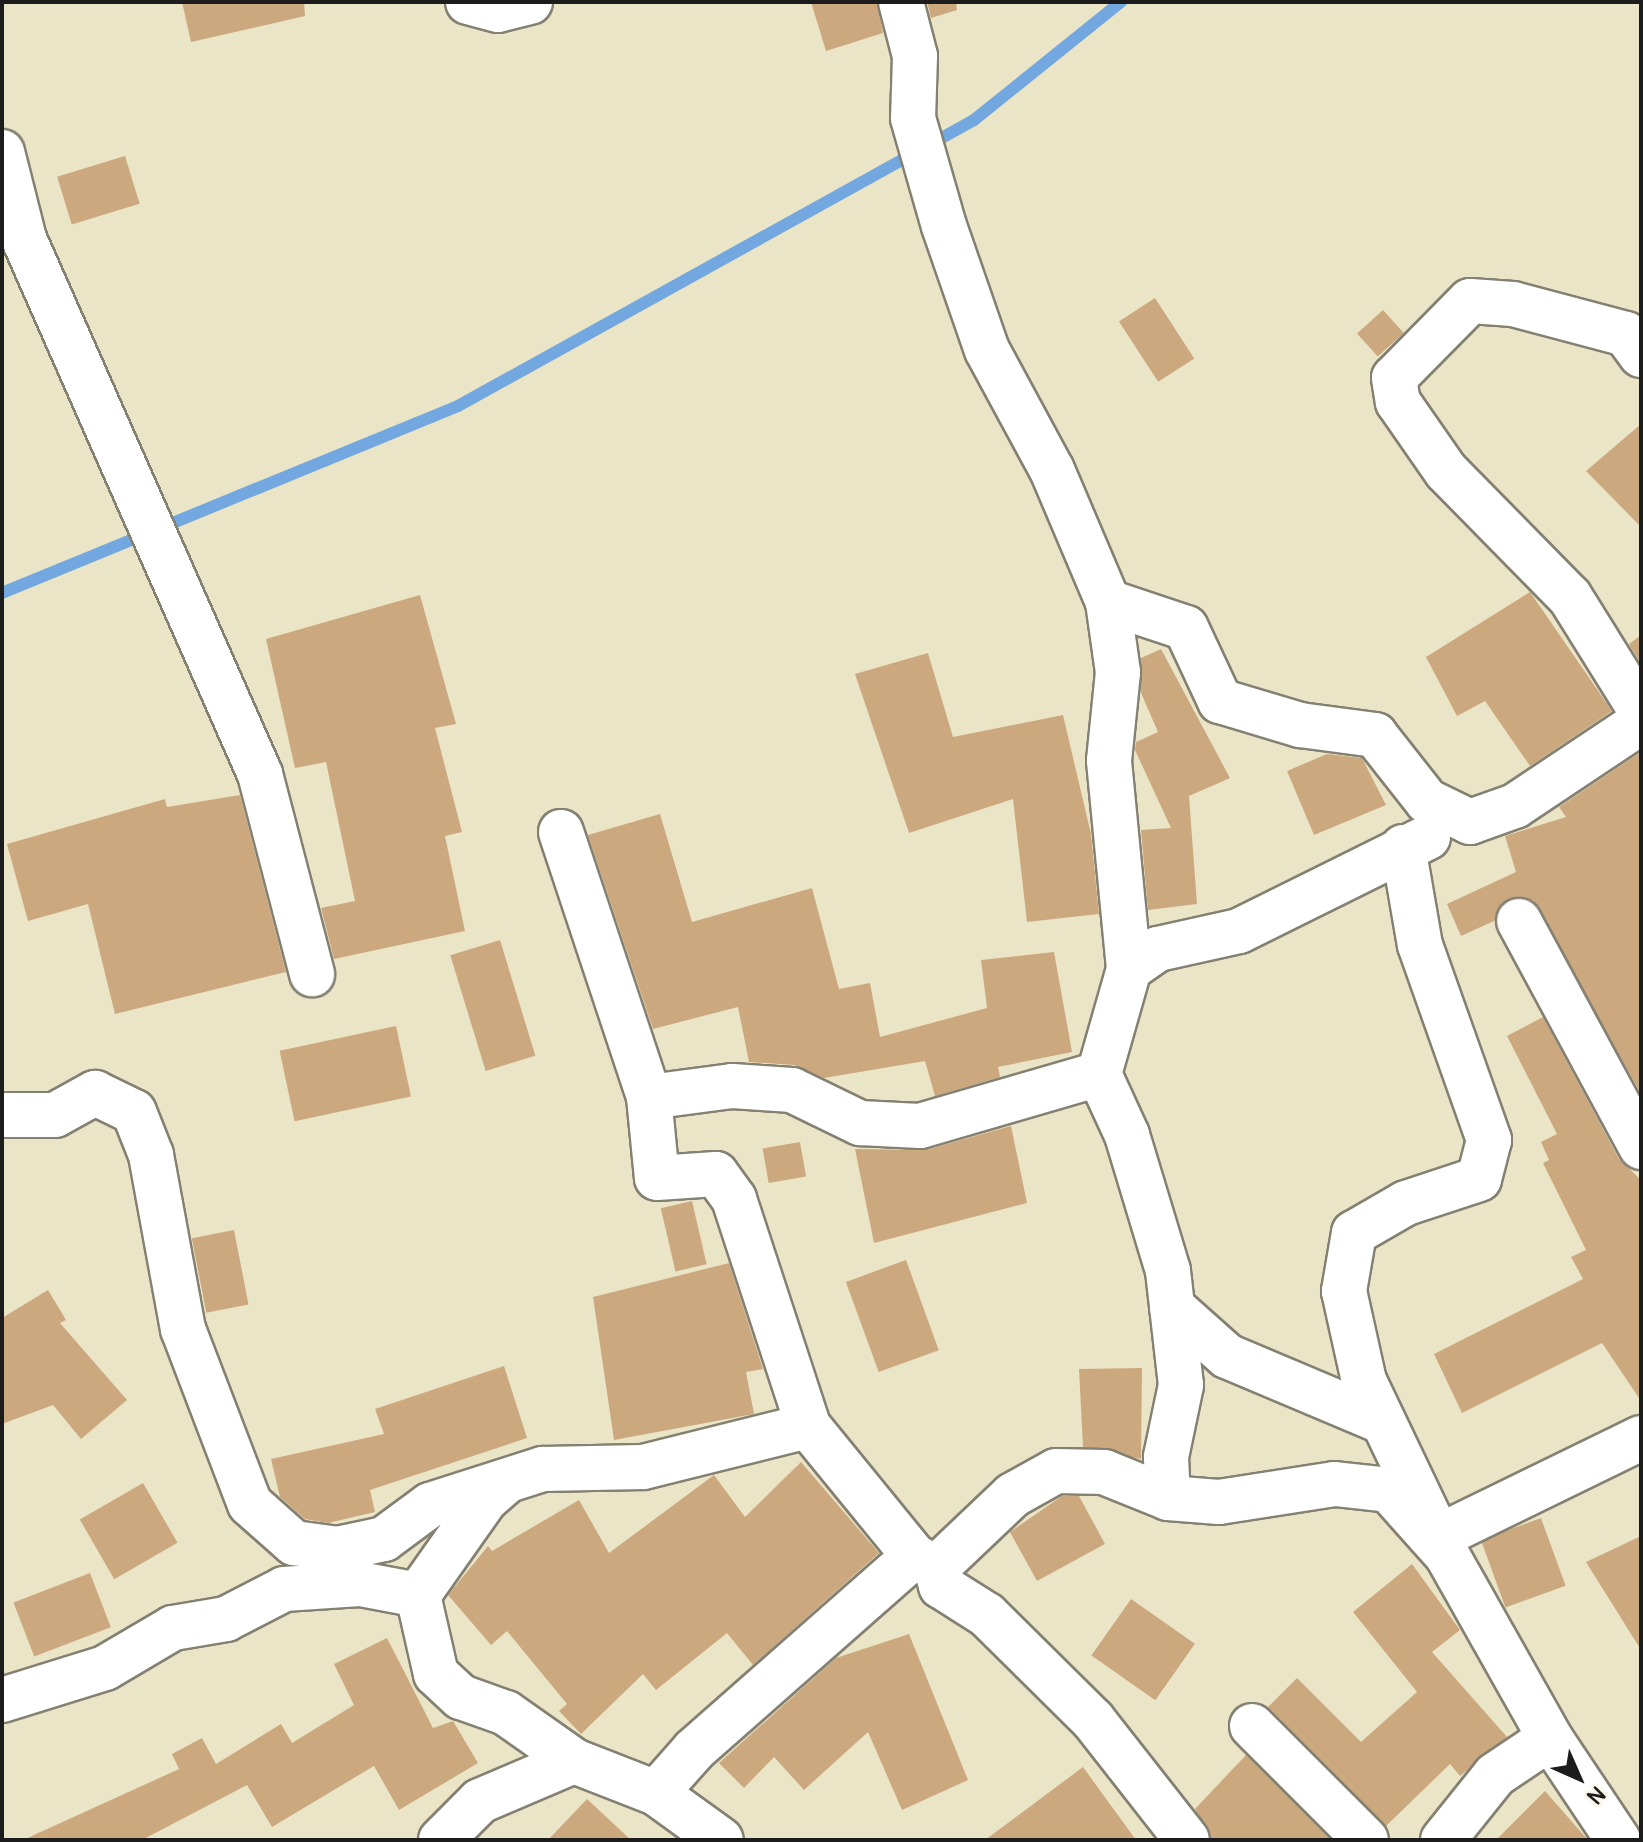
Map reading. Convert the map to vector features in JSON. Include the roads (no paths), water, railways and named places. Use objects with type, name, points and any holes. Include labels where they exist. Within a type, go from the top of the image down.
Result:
[{"type":"street","points":[[468,2],[498,10],[530,2]]},
{"type":"street","points":[[901,2],[915,56],[913,118],[944,226],[987,350],[1052,470],[1108,602],[1118,672],[1109,761],[1129,969],[1099,1074],[1127,1135],[1172,1307],[1181,1385],[1166,1457],[1168,1498]]},
{"type":"street","points":[[2,152],[24,239],[260,774],[312,974]]},
{"type":"street","points":[[1641,355],[1626,334],[1513,304],[1470,301],[1394,378],[1398,402],[1446,471],[1570,597],[1641,711]]},
{"type":"street","points":[[1108,602],[1186,628],[1220,701],[1300,725],[1375,735],[1427,801],[1470,822]]},
{"type":"street","points":[[1129,969],[1158,949],[1239,931],[1403,847],[1515,806],[1641,722]]},
{"type":"street","points":[[561,832],[649,1097],[657,1178],[716,1174],[734,1199],[808,1426],[925,1562],[941,1586],[987,1615],[1093,1720],[1187,1840]]},
{"type":"street","points":[[1403,847],[1420,945],[1489,1140],[1479,1179],[1406,1203],[1354,1233],[1344,1291],[1364,1381],[1443,1546],[1550,1738],[1618,1840]]},
{"type":"street","points":[[1519,921],[1641,1147]]},
{"type":"street","points":[[649,1097],[732,1086],[792,1090],[860,1123],[920,1126],[1099,1074]]},
{"type":"street","points":[[2,1115],[55,1115],[95,1093],[134,1112],[151,1155],[183,1329],[250,1504],[270,1529],[294,1543],[337,1549],[384,1539],[430,1505],[543,1469],[643,1467],[808,1426]]},
{"type":"street","points":[[1172,1307],[1227,1356],[1383,1422]]},
{"type":"street","points":[[1443,1546],[1641,1438]]},
{"type":"street","points":[[656,1793],[694,1750],[925,1562],[1013,1495],[1056,1471],[1104,1472],[1168,1498],[1219,1502],[1335,1484],[1389,1490],[1443,1546]]},
{"type":"street","points":[[507,1481],[485,1500],[418,1595],[436,1674],[461,1697],[506,1713],[574,1761],[656,1793],[721,1840]]},
{"type":"street","points":[[2,1700],[105,1668],[173,1628],[226,1619],[284,1589],[360,1584],[418,1595]]},
{"type":"street","points":[[1252,1726],[1366,1840]]},
{"type":"street","points":[[1443,1840],[1495,1775],[1550,1738]]},
{"type":"street","points":[[441,1840],[480,1801],[574,1761]]},
{"type":"waterway","points":[[2,593],[458,406],[974,120],[1121,2]]}]
